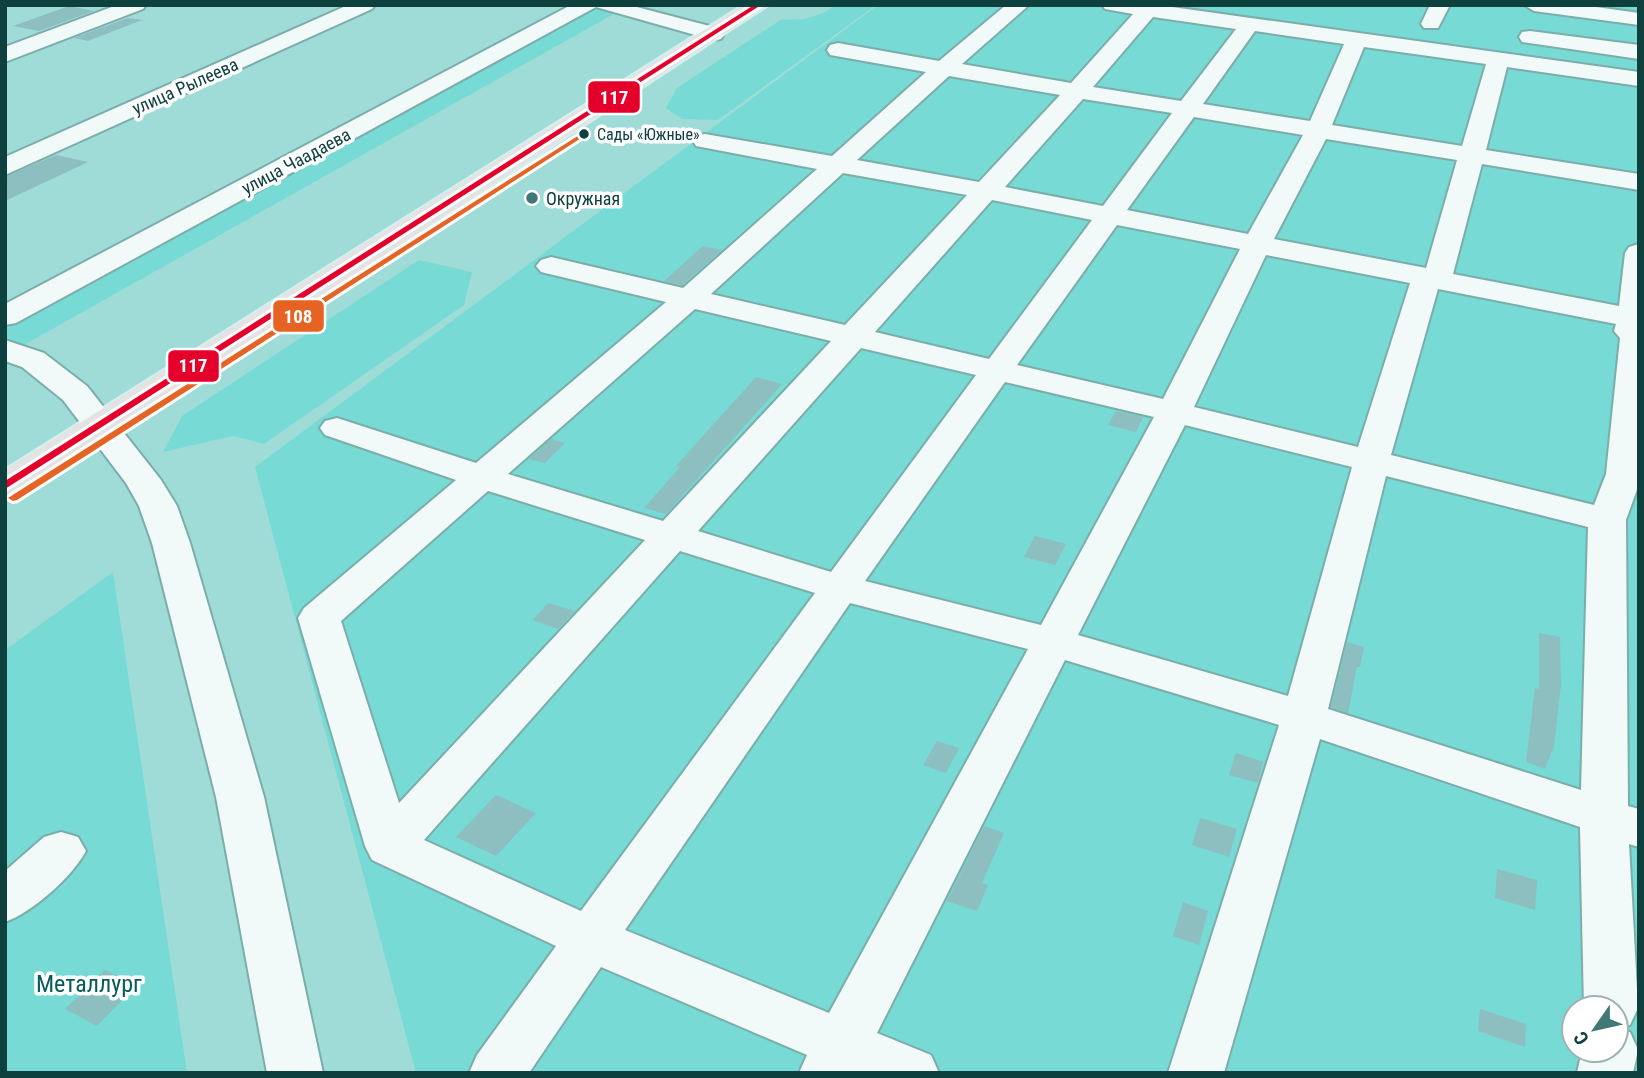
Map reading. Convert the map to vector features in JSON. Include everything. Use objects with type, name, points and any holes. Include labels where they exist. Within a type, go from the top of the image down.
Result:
[{"type":"highway","points":[[5,486],[758,5]]},
{"type":"street","points":[[5,55],[136,5]]},
{"type":"street","name":"улица Рылеева","points":[[5,167],[365,5]]},
{"type":"street","name":"улица Чаадаева","points":[[5,316],[587,5]]},
{"type":"street","points":[[605,5],[713,34]]},
{"type":"street","points":[[911,1073],[834,1059],[591,939],[390,846],[318,618],[689,298],[943,69],[1019,5]]},
{"type":"street","points":[[1112,5],[1639,79]]},
{"type":"street","points":[[1534,5],[1639,19]]},
{"type":"street","points":[[390,846],[1148,10]]},
{"type":"street","points":[[1406,20],[1435,15],[1458,27]]},
{"type":"street","points":[[498,1073],[841,588],[1249,25]]},
{"type":"street","points":[[1514,35],[1639,52]]},
{"type":"street","points":[[834,1059],[1174,412],[1257,244],[1318,130],[1356,40]]},
{"type":"street","points":[[838,50],[1639,182]]},
{"type":"street","points":[[1196,1073],[1304,717],[1371,463],[1473,155],[1498,60]]},
{"type":"street","points":[[705,141],[986,191],[1257,244],[1431,279],[1636,328]]},
{"type":"street","points":[[1612,994],[1621,823],[1607,520],[1624,474],[1639,253]]},
{"type":"street","points":[[551,266],[1174,412],[1607,520]]},
{"type":"street","points":[[5,350],[33,360],[75,393],[143,480],[158,506],[172,542],[240,797],[295,1073]]},
{"type":"street","points":[[337,428],[481,477],[841,588],[1054,642],[1304,717],[1621,823]]},
{"type":"street","points":[[5,901],[61,851]]},
{"type":"green space","points":[[835,5],[876,5],[718,120],[682,119],[666,108],[677,88],[782,19],[810,18]]},
{"type":"green space","points":[[878,5],[1639,5],[1639,1073],[416,1073],[255,467]]},
{"type":"green space","points":[[596,6],[619,11],[22,346],[5,341],[5,329]]},
{"type":"green space","points":[[419,260],[472,272],[464,305],[264,444],[233,436],[163,452],[182,416]]},
{"type":"green space","name":"Металлург","points":[[113,572],[187,1073],[5,1073],[5,650]]},
{"type":"building","points":[[69,6],[94,11],[39,31],[13,26]]},
{"type":"building","points":[[128,18],[142,20],[88,41],[74,38]]},
{"type":"building","points":[[56,155],[88,162],[5,201],[5,177]]},
{"type":"building","points":[[703,246],[722,250],[682,285],[664,281]]},
{"type":"building","points":[[756,377],[782,384],[666,514],[644,508],[680,467],[676,466]]},
{"type":"building","points":[[1116,411],[1143,417],[1136,432],[1108,425]]},
{"type":"building","points":[[551,439],[565,443],[545,463],[529,459]]},
{"type":"building","points":[[1035,536],[1066,544],[1055,565],[1024,557]]},
{"type":"building","points":[[548,603],[575,611],[558,629],[533,620]]},
{"type":"building","points":[[1539,633],[1560,637],[1561,684],[1554,746],[1545,769],[1526,762],[1535,688],[1539,689]]},
{"type":"building","points":[[1347,642],[1364,647],[1348,713],[1331,707]]},
{"type":"building","points":[[937,741],[959,748],[946,773],[923,765]]},
{"type":"building","points":[[1236,753],[1263,762],[1258,783],[1229,775]]},
{"type":"building","points":[[496,795],[536,813],[496,856],[456,837]]},
{"type":"building","points":[[1200,818],[1237,829],[1229,857],[1192,845]]},
{"type":"building","points":[[984,826],[1004,833],[982,883],[988,885],[977,911],[947,901]]},
{"type":"building","points":[[1497,869],[1537,880],[1535,910],[1495,898]]},
{"type":"building","points":[[1183,902],[1208,911],[1199,945],[1173,936]]},
{"type":"building","points":[[105,970],[137,985],[97,1026],[65,1009]]},
{"type":"building","points":[[1480,1009],[1526,1024],[1525,1047],[1478,1031]]},
{"type":"transit line","name":"117","points":[[5,486],[758,5]]},
{"type":"transit line","name":"108","points":[[13,498],[584,134]]},
{"type":"place","name":"Сады «Южные»","points":[[584,134]]},
{"type":"place","name":"Окружная","points":[[532,198]]}]
